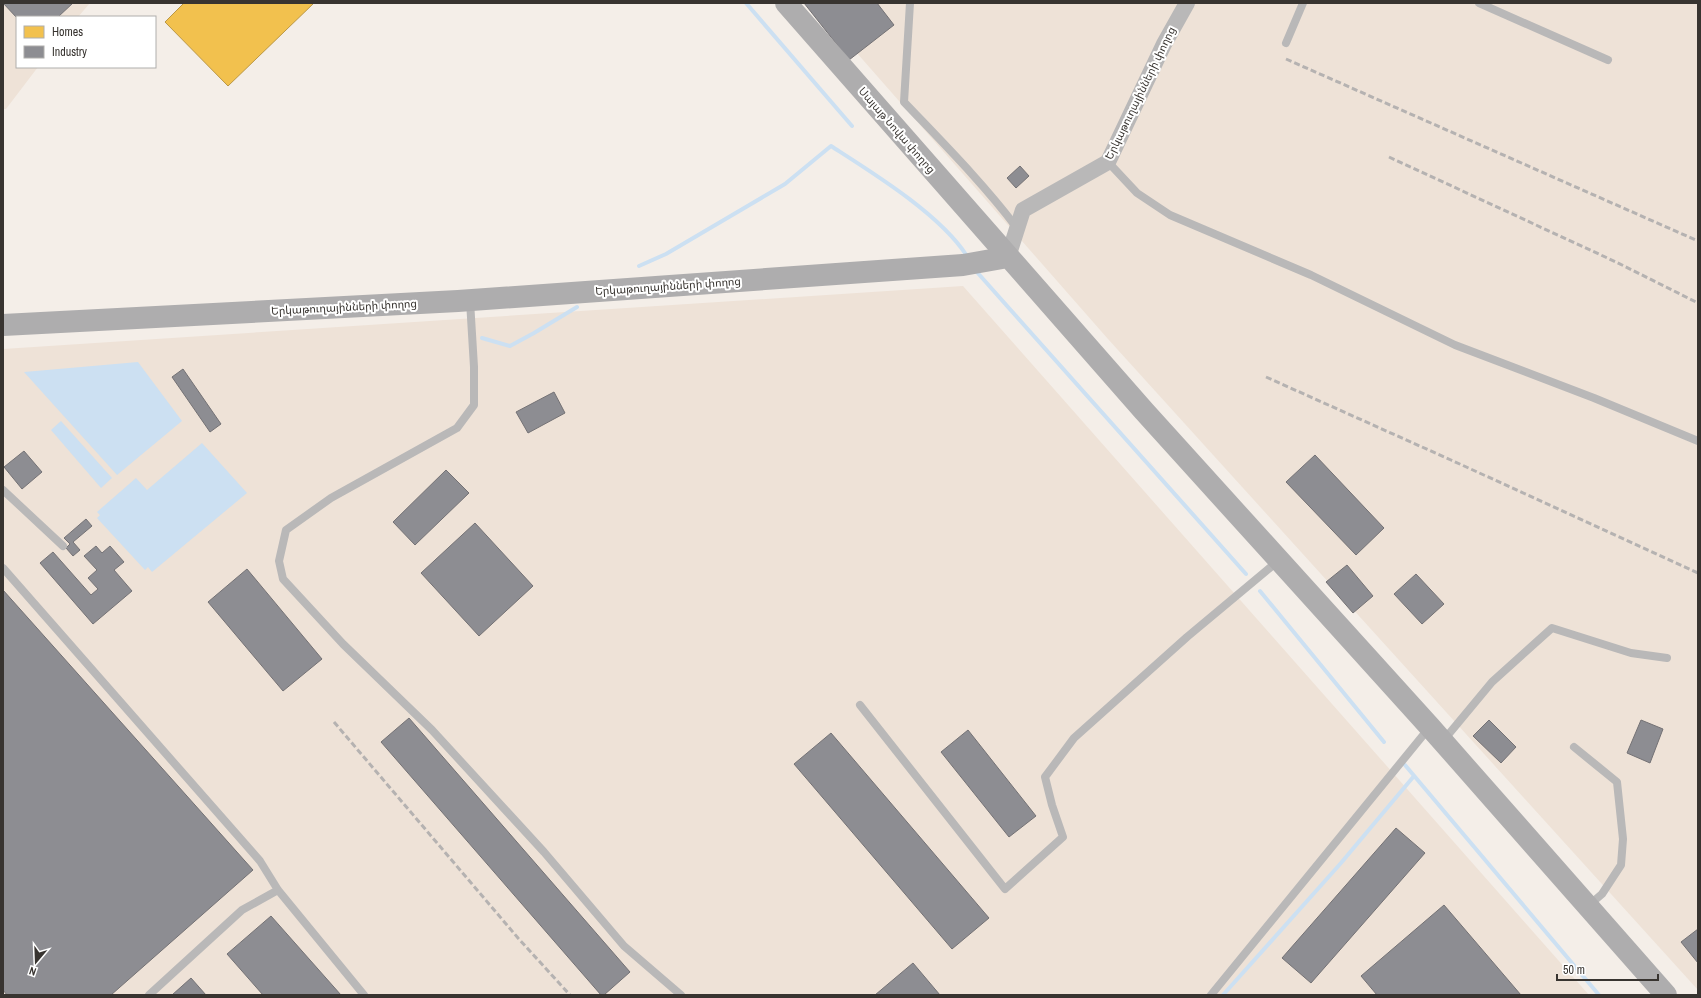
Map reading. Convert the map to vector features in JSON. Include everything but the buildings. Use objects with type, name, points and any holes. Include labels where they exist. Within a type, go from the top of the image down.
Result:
[{"type":"main road","name":"Սայաթ Նովա փողոց","points":[[786,3],[1008,257],[1588,906],[1661,993]]},
{"type":"main road","name":"Երկաթուղայինների փողոց","points":[[3,325],[470,300],[963,265],[1008,257]]},
{"type":"street","name":"Երկաթուղայինների փողոց","points":[[1008,257],[1023,210],[1108,162],[1164,44],[1187,3]]},
{"type":"lane","points":[[910,3],[904,102],[1000,205],[1017,228]]},
{"type":"lane","points":[[1286,43],[1303,3]]},
{"type":"lane","points":[[1479,3],[1608,60]]},
{"type":"lane","points":[[1108,162],[1137,193],[1170,215],[1311,275],[1455,345],[1594,398],[1698,441]]},
{"type":"lane","points":[[470,300],[474,367],[474,405],[457,428],[331,498],[286,530],[279,561],[283,579],[343,644],[432,730],[544,852],[624,946],[681,995]]},
{"type":"lane","points":[[3,490],[64,546]]},
{"type":"lane","points":[[860,705],[1005,889],[1064,837],[1052,805],[1045,777],[1074,738],[1187,637],[1279,560]]},
{"type":"lane","points":[[3,568],[260,861],[278,890],[364,995]]},
{"type":"lane","points":[[1211,995],[1436,735],[1552,628],[1631,653],[1666,658]]},
{"type":"lane","points":[[1574,747],[1617,782],[1623,839],[1621,865],[1602,894],[1588,906]]},
{"type":"lane","points":[[149,995],[242,910],[278,890]]},
{"type":"shaded area","points":[[3,3],[90,3],[79,16],[16,16],[16,68],[37,68],[6,109],[3,109]]},
{"type":"shaded area","points":[[813,3],[1698,3],[1698,990],[1108,339]]},
{"type":"shaded area","points":[[963,286],[1589,995],[3,995],[3,349]]},
{"type":"water","points":[[138,362],[182,421],[117,475],[24,372]]},
{"type":"water","points":[[61,421],[112,478],[101,488],[51,430]]},
{"type":"water","points":[[202,443],[247,493],[152,572],[148,567],[145,570],[97,518],[100,515],[97,512],[136,478],[147,490]]},
{"type":"waterway","points":[[746,3],[852,126]]},
{"type":"waterway","points":[[639,266],[666,254],[785,184],[831,146],[905,195],[940,225],[955,240],[967,256]]},
{"type":"waterway","points":[[976,271],[1246,574]]},
{"type":"waterway","points":[[482,338],[510,346],[577,307]]},
{"type":"waterway","points":[[1260,591],[1384,742]]},
{"type":"waterway","points":[[1405,765],[1599,995]]},
{"type":"waterway","points":[[1223,995],[1341,863],[1414,776]]},
{"type":"railway","points":[[1286,59],[1698,241]]},
{"type":"railway","points":[[1389,157],[1616,262],[1698,303]]},
{"type":"railway","points":[[1266,377],[1698,573]]},
{"type":"railway","points":[[334,722],[518,938],[570,995]]}]
